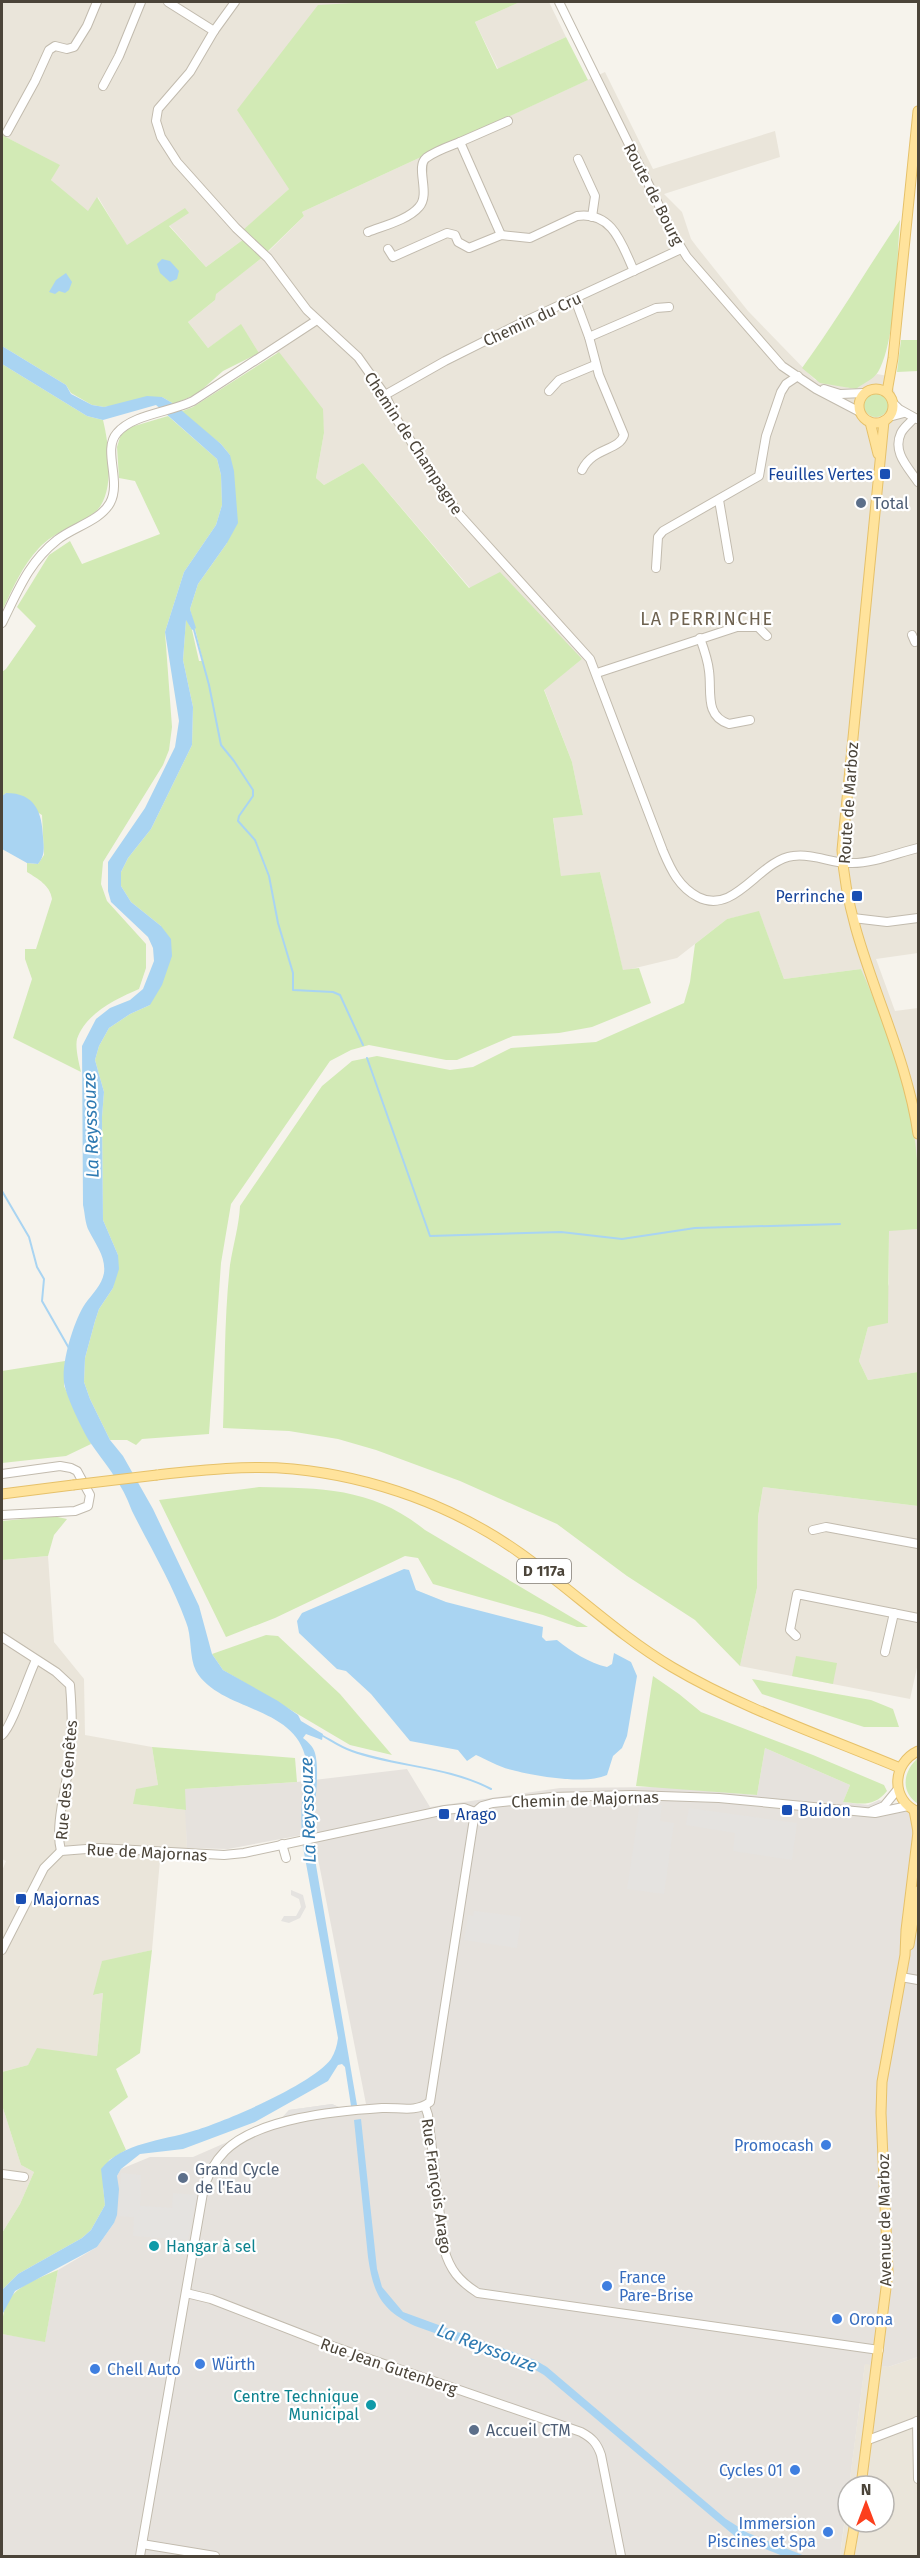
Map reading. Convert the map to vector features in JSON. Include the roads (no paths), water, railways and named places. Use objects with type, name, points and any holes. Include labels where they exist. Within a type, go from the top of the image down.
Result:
[{"type":"main road","points":[[895,339],[887,367],[876,388],[864,393],[859,402],[860,412],[870,422],[887,419],[893,403],[887,392],[895,339],[918,111]]},
{"type":"main road","points":[[876,388],[887,392]]},
{"type":"main road","name":"Route de Marboz","points":[[887,419],[880,463],[846,796],[843,863],[853,918],[914,1090],[918,1134]]},
{"type":"main road","name":"Route de Marboz","points":[[870,422],[874,430],[880,463]]},
{"type":"main road","name":"D 117a","points":[[2,1494],[217,1469],[293,1469],[367,1482],[426,1502],[475,1525],[512,1548],[631,1639],[671,1666],[724,1694],[900,1768]]},
{"type":"main road","points":[[913,1809],[898,1789],[900,1768],[909,1756],[918,1751]]},
{"type":"main road","name":"Avenue de Marboz","points":[[863,2474],[879,2350],[888,2256],[881,2096],[884,2067],[905,1955],[918,1832],[913,1809]]},
{"type":"main road","name":"Avenue de Marboz","points":[[905,1955],[911,1940],[918,1891]]},
{"type":"main road","points":[[849,2556],[853,2534]]},
{"type":"street","points":[[7,132],[49,50],[55,46],[67,49],[74,47],[87,26],[97,2]]},
{"type":"street","points":[[102,86],[119,56],[141,2]]},
{"type":"street","points":[[168,2],[214,31]]},
{"type":"street","name":"Chemin de Champagne","points":[[235,2],[214,31],[190,72],[158,109],[155,117],[158,131],[177,162],[236,228],[268,258],[316,320],[358,357],[385,395],[397,420],[458,513],[584,651],[597,673],[671,870],[677,880],[691,893],[709,901],[726,898],[774,863],[787,857],[815,856],[843,863],[865,861],[918,848]]},
{"type":"street","name":"Route de Bourg","points":[[561,3],[681,249],[783,366],[860,412]]},
{"type":"street","points":[[368,232],[410,214],[419,207],[424,199],[422,164],[426,158],[508,121]]},
{"type":"street","points":[[460,142],[501,235]]},
{"type":"street","points":[[578,159],[595,196],[592,217]]},
{"type":"street","points":[[388,249],[393,257],[447,233],[455,235],[458,242],[469,248],[501,235],[526,239],[577,216],[592,217],[612,227],[634,271]]},
{"type":"street","name":"Chemin du Cru","points":[[385,395],[445,361],[681,249]]},
{"type":"street","points":[[575,298],[589,337],[595,365],[624,435],[620,443],[589,458],[582,470]]},
{"type":"street","points":[[589,337],[656,308],[669,307]]},
{"type":"street","points":[[2,623],[19,584],[41,554],[66,533],[102,512],[111,501],[115,485],[111,444],[118,432],[132,422],[179,408],[316,320]]},
{"type":"street","points":[[549,391],[559,380],[595,365]]},
{"type":"street","points":[[656,568],[659,534],[759,476],[766,436],[781,392],[786,384],[798,376]]},
{"type":"street","name":"Route de Bourg","points":[[807,382],[840,394],[864,393]]},
{"type":"street","points":[[893,403],[904,413],[916,418],[901,432],[899,448],[901,458],[918,482]]},
{"type":"street","points":[[887,419],[904,413]]},
{"type":"street","points":[[719,500],[729,560]]},
{"type":"street","points":[[597,673],[700,638],[744,626],[758,627],[767,636]]},
{"type":"street","points":[[700,638],[708,665],[710,703],[715,715],[729,724],[750,720]]},
{"type":"street","points":[[853,918],[887,922],[918,918]]},
{"type":"street","points":[[2,1474],[60,1466],[71,1468],[77,1471],[90,1495],[88,1506],[75,1511],[2,1515]]},
{"type":"street","points":[[813,1530],[826,1527],[918,1544]]},
{"type":"street","points":[[796,1636],[790,1630],[797,1594],[918,1618]]},
{"type":"street","points":[[885,1652],[894,1613]]},
{"type":"street","name":"Rue des Genêtes","points":[[2,1637],[56,1672],[70,1685],[72,1718],[70,1755],[59,1835],[61,1851]]},
{"type":"street","points":[[2,1735],[8,1728],[36,1660]]},
{"type":"street","points":[[865,1813],[884,1806],[898,1789]]},
{"type":"street","name":"Chemin de Majornas","points":[[312,1838],[457,1808],[476,1812],[482,1806],[493,1803],[552,1797],[632,1795],[720,1798],[865,1813],[913,1809]]},
{"type":"street","name":"Rue François Arago","points":[[476,1812],[432,2095],[430,2102],[424,2106],[428,2115],[444,2249],[449,2265],[465,2285],[478,2293],[879,2350]]},
{"type":"street","name":"Rue de Majornas","points":[[61,1851],[99,1848],[224,1855],[312,1838]]},
{"type":"street","points":[[282,1844],[286,1858]]},
{"type":"street","points":[[2,1950],[44,1869],[61,1851]]},
{"type":"street","points":[[901,1977],[918,1980]]},
{"type":"street","points":[[140,2556],[204,2187],[211,2170],[225,2151],[236,2142],[288,2120],[360,2110],[419,2109],[424,2106]]},
{"type":"street","points":[[2,2174],[24,2177]]},
{"type":"street","name":"Rue Jean Gutenberg","points":[[186,2293],[211,2299],[300,2335],[581,2432],[592,2438],[598,2445],[601,2455],[621,2556]]},
{"type":"street","points":[[868,2440],[918,2421],[918,2479]]},
{"type":"street","points":[[142,2544],[215,2556]]},
{"type":"water","points":[[162,259],[170,261],[179,271],[177,279],[170,282],[160,273],[157,264]]},
{"type":"water","points":[[66,273],[72,282],[69,290],[55,294],[49,292],[56,280]]},
{"type":"water","name":"La Reyssouze","points":[[2,346],[66,385],[71,394],[92,405],[104,407],[147,396],[162,397],[174,404],[221,444],[230,455],[234,471],[238,523],[198,584],[190,609],[196,628],[192,630],[186,620],[183,660],[193,707],[192,745],[151,829],[128,858],[121,872],[121,886],[131,902],[161,926],[171,939],[172,956],[162,985],[150,1005],[130,1014],[109,1028],[99,1046],[95,1060],[104,1092],[102,1117],[103,1220],[118,1255],[119,1269],[113,1288],[99,1309],[95,1321],[85,1358],[84,1382],[110,1440],[123,1456],[153,1509],[199,1606],[212,1654],[223,1670],[278,1701],[298,1715],[301,1721],[323,1734],[322,1740],[306,1734],[303,1738],[313,1748],[317,1770],[314,1813],[310,1830],[357,2105],[351,2106],[345,2067],[342,2064],[338,2065],[328,2081],[255,2122],[183,2149],[140,2154],[121,2169],[117,2176],[119,2189],[117,2215],[97,2247],[15,2291],[2,2315],[2,2290],[18,2274],[82,2238],[91,2230],[105,2205],[101,2169],[110,2160],[132,2148],[193,2131],[225,2119],[288,2090],[306,2080],[331,2059],[338,2038],[303,1847],[302,1807],[306,1760],[299,1742],[288,1729],[273,1718],[222,1694],[207,1684],[196,1671],[188,1628],[174,1593],[124,1492],[81,1425],[67,1393],[64,1379],[66,1357],[76,1321],[104,1273],[102,1256],[88,1228],[83,1205],[82,1046],[96,1019],[110,1008],[130,1000],[143,989],[154,961],[153,948],[148,937],[111,902],[108,891],[108,862],[145,808],[175,747],[179,721],[165,632],[184,572],[216,525],[222,505],[221,475],[217,459],[156,405],[103,420],[87,416],[2,364]]},
{"type":"water","points":[[6,793],[24,796],[30,800],[38,812],[44,848],[38,864],[27,863],[2,849],[2,796]]},
{"type":"water","points":[[404,1569],[409,1570],[416,1590],[446,1602],[543,1627],[542,1637],[546,1641],[557,1640],[594,1663],[607,1667],[612,1664],[614,1653],[631,1662],[637,1676],[627,1736],[622,1748],[613,1756],[607,1775],[598,1778],[573,1779],[533,1775],[502,1767],[476,1755],[467,1761],[458,1750],[410,1741],[371,1694],[346,1671],[337,1669],[299,1633],[297,1621],[302,1613]]},
{"type":"water","name":"La Reyssouze","points":[[361,2119],[377,2269],[382,2287],[403,2312],[535,2360],[547,2367],[726,2519],[748,2533],[805,2556],[783,2556],[737,2538],[544,2375],[532,2368],[415,2326],[394,2314],[376,2290],[368,2257],[354,2120]]},
{"type":"waterway","points":[[193,626],[209,685],[221,745],[253,790],[253,796],[238,821],[255,840],[269,876],[278,923],[293,973],[293,990],[333,992],[340,995],[363,1045]]},
{"type":"waterway","points":[[367,1058],[430,1236],[561,1232],[622,1239],[695,1228],[840,1224]]},
{"type":"waterway","points":[[2,1191],[29,1237],[37,1267],[44,1279],[42,1301],[70,1350]]},
{"type":"waterway","points":[[323,1736],[352,1751],[440,1771],[474,1781],[491,1789]]},
{"type":"place","name":"Feuilles Vertes","points":[[885,474]]},
{"type":"place","name":"Total","points":[[861,503]]},
{"type":"place","name":"Perrinche","points":[[857,896]]},
{"type":"place","name":"Buidon","points":[[787,1810]]},
{"type":"place","name":"Arago","points":[[444,1814]]},
{"type":"place","name":"Majornas","points":[[21,1899]]},
{"type":"place","name":"Promocash","points":[[826,2145]]},
{"type":"place","name":"Grand Cycle de l'Eau","points":[[183,2178]]},
{"type":"place","name":"Hangar à sel","points":[[154,2246]]},
{"type":"place","name":"France Pare-Brise","points":[[607,2286]]},
{"type":"place","name":"Orona","points":[[837,2319]]},
{"type":"place","name":"Würth","points":[[200,2364]]},
{"type":"place","name":"Chell Auto","points":[[95,2369]]},
{"type":"place","name":"Centre Technique Municipal","points":[[371,2405]]},
{"type":"place","name":"Accueil CTM","points":[[474,2430]]},
{"type":"place","name":"Cycles 01","points":[[795,2470]]},
{"type":"place","name":"Immersion Piscines et Spa","points":[[828,2532]]},
{"type":"district","name":"LA PERRINCHE","points":[[707,619]]}]
